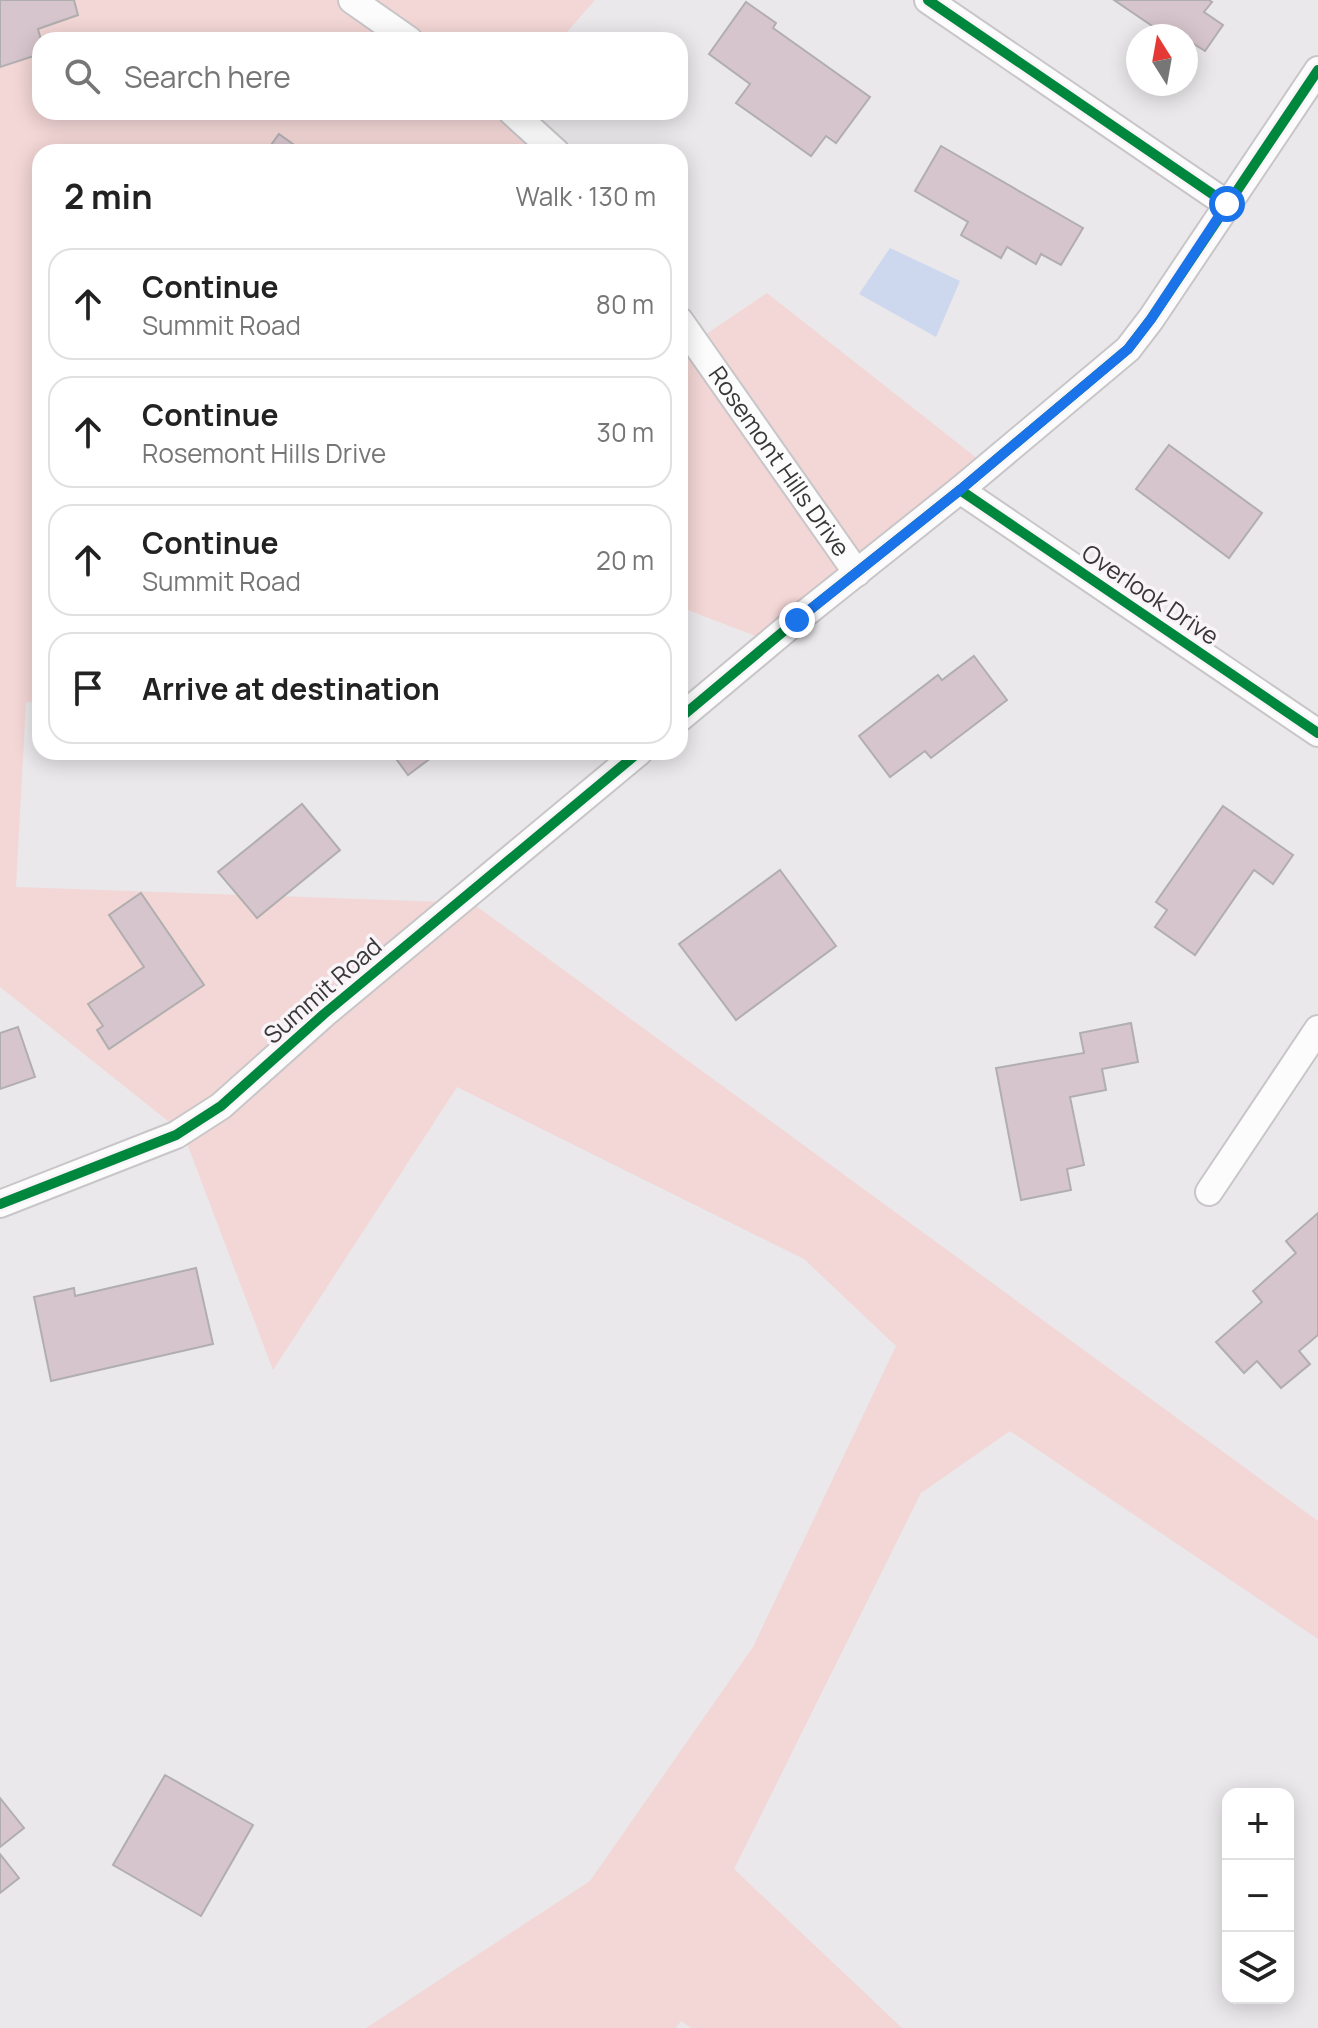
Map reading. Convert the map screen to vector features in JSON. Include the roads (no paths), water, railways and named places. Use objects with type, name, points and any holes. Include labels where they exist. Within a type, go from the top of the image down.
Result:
[{"type":"street","points":[[352,0],[398,32]]},
{"type":"street","points":[[928,0],[1227,204]]},
{"type":"street","points":[[960,490],[1128,349],[1318,70]]},
{"type":"street","points":[[521,120],[547,144]]},
{"type":"street","name":"Rosemont Hills Drive","points":[[688,332],[857,573],[960,490]]},
{"type":"street","name":"Overlook Drive","points":[[960,490],[1318,733]]},
{"type":"street","points":[[688,711],[857,573]]},
{"type":"street","name":"Summit Road","points":[[0,1204],[176,1135],[221,1106],[324,1014],[629,760]]},
{"type":"street","points":[[1209,1192],[1318,1029]]},
{"type":"water","points":[[890,248],[960,281],[936,337],[859,294]]}]
